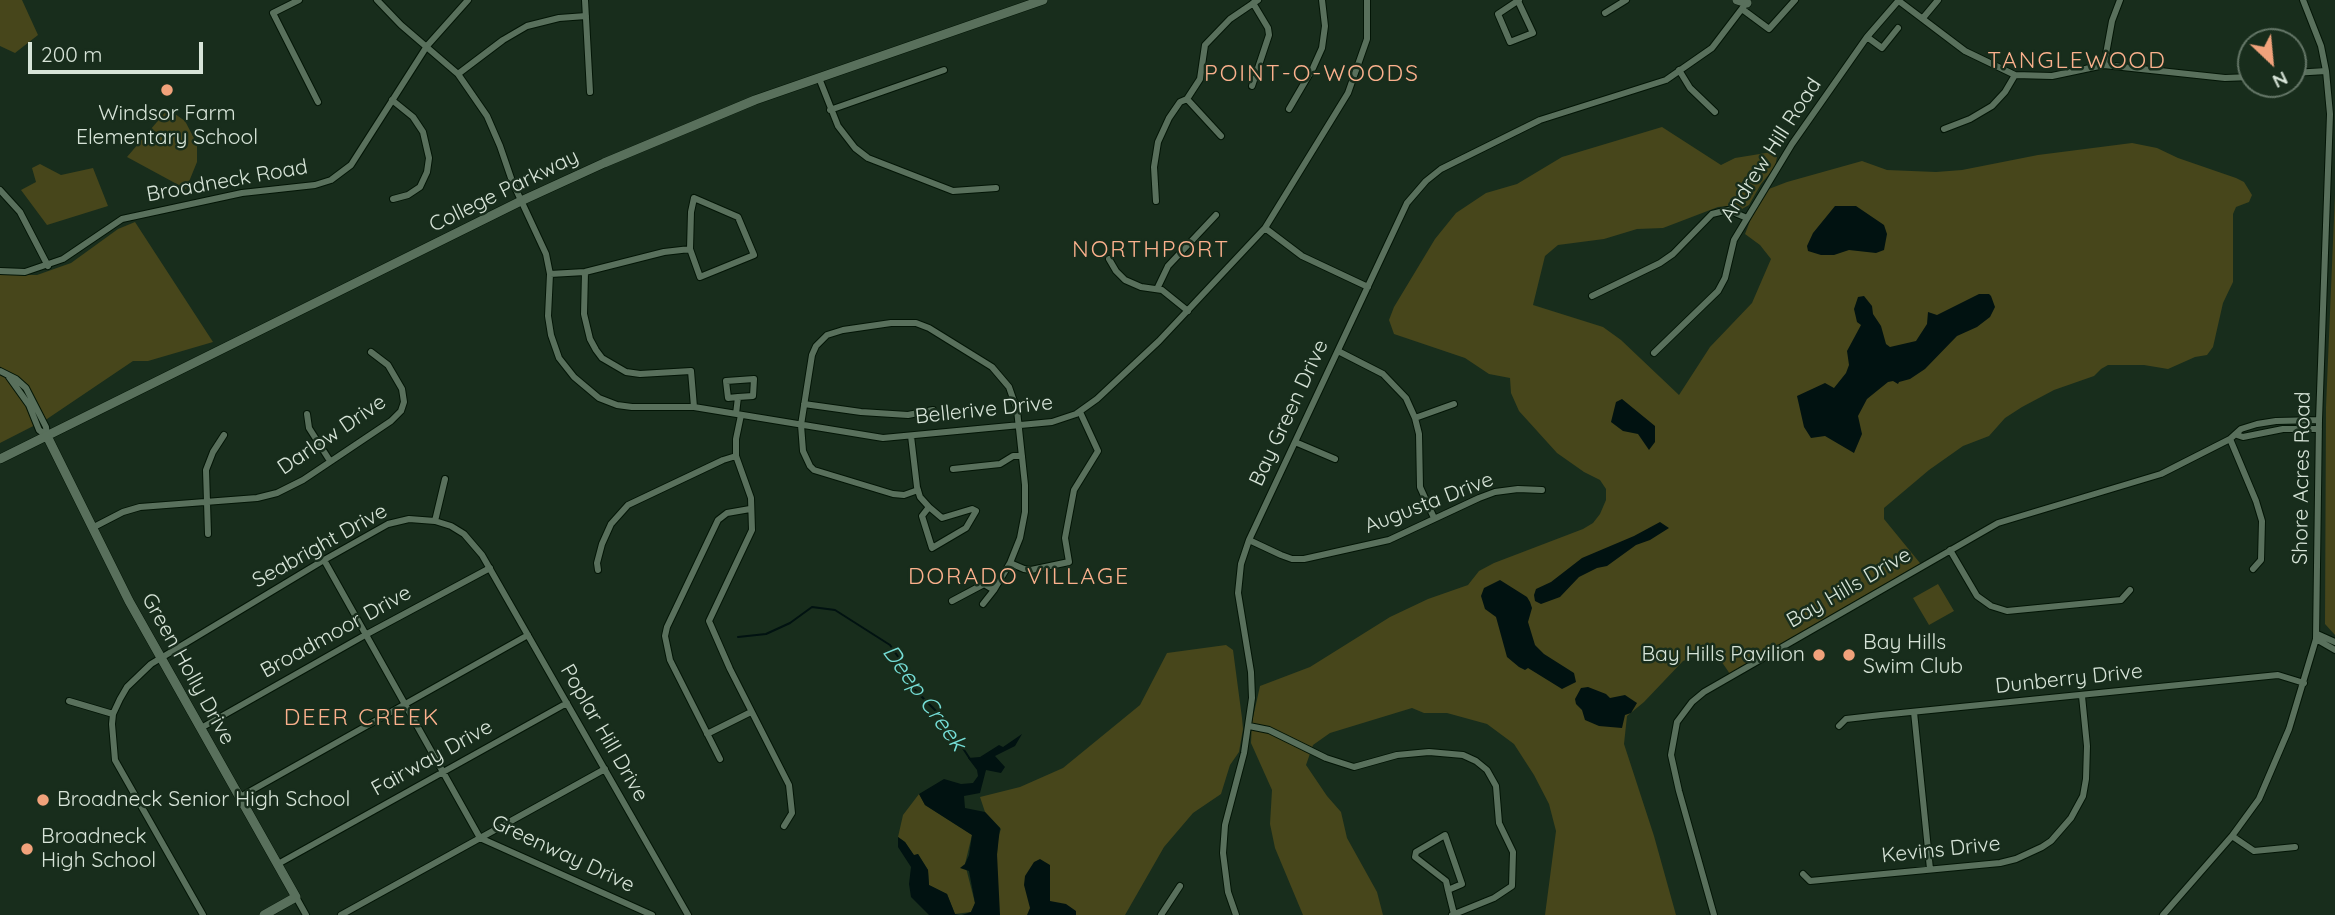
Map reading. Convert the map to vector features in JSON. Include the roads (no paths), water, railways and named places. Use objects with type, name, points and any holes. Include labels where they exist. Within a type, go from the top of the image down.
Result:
[{"type":"main road","name":"College Parkway","points":[[0,459],[521,201],[677,132],[819,78],[1043,0]]},
{"type":"main road","points":[[1737,0],[1746,3]]},
{"type":"main road","name":"Green Holly Drive","points":[[47,436],[130,602],[296,897]]},
{"type":"main road","points":[[264,915],[296,897]]},
{"type":"street","points":[[299,0],[273,13],[318,102]]},
{"type":"street","name":"Bellerive Drive","points":[[377,0],[401,25],[458,74],[487,116],[521,201],[546,254],[550,274],[548,316],[551,335],[559,358],[574,377],[599,398],[617,405],[694,407],[876,437],[1019,425],[1066,419],[1080,412],[1159,341],[1265,228],[1349,93],[1367,39],[1367,0]]},
{"type":"street","name":"Broadneck Road","points":[[0,271],[25,272],[48,266],[81,249],[122,219],[242,193],[314,185],[331,180],[351,165],[427,46],[468,0]]},
{"type":"street","points":[[585,0],[590,92]]},
{"type":"street","points":[[1289,109],[1313,68],[1321,48],[1325,26],[1322,0]]},
{"type":"street","points":[[1518,0],[1533,33],[1510,42],[1498,13],[1518,0]]},
{"type":"street","points":[[1605,13],[1626,0]]},
{"type":"street","points":[[1746,3],[1769,29],[1794,0]]},
{"type":"street","points":[[1899,0],[1965,51],[2015,75],[2052,76],[2104,65],[2237,77]]},
{"type":"street","name":"Andrew Hill Road","points":[[1654,353],[1717,291],[1725,278],[1734,240],[1792,144],[1867,37],[1899,0]]},
{"type":"street","points":[[1923,18],[1938,0]]},
{"type":"street","points":[[2104,65],[2112,21],[2120,0]]},
{"type":"street","name":"Shore Acres Road","points":[[2163,915],[2232,836],[2259,799],[2289,729],[2316,636],[2319,420],[2330,114],[2326,71],[2315,29],[2302,0]]},
{"type":"street","points":[[1156,201],[1154,167],[1158,142],[1169,118],[1180,102],[1187,99],[1200,79],[1205,44],[1230,19],[1255,1],[1268,27],[1269,35],[1252,86]]},
{"type":"street","name":"Bay Green Drive","points":[[1237,915],[1226,880],[1223,838],[1244,753],[1252,698],[1251,672],[1239,603],[1241,564],[1249,540],[1407,203],[1426,181],[1441,169],[1540,120],[1650,84],[1679,70],[1712,48],[1746,3]]},
{"type":"street","points":[[458,74],[503,40],[527,26],[559,18],[586,16]]},
{"type":"street","points":[[1867,37],[1882,48],[1898,28]]},
{"type":"street","points":[[830,110],[944,70]]},
{"type":"street","points":[[1679,70],[1690,88],[1715,112]]},
{"type":"street","points":[[2307,73],[2326,71]]},
{"type":"street","points":[[1944,129],[1993,106],[2015,75]]},
{"type":"street","points":[[819,78],[830,110],[846,138],[868,158],[953,191],[996,188]]},
{"type":"street","points":[[1187,99],[1221,136]]},
{"type":"street","points":[[392,100],[413,117],[423,132],[429,158],[427,172],[420,187],[408,195],[393,199]]},
{"type":"street","points":[[0,190],[20,212],[48,266]]},
{"type":"street","points":[[694,198],[738,217],[754,255],[700,277],[690,248],[694,198]]},
{"type":"street","points":[[1592,296],[1660,263],[1673,254],[1712,214],[1728,211],[1747,218]]},
{"type":"street","points":[[1157,289],[1168,266],[1216,215]]},
{"type":"street","points":[[1265,228],[1302,256],[1368,287]]},
{"type":"street","points":[[550,274],[585,272],[690,248]]},
{"type":"street","points":[[1109,259],[1125,280],[1141,287],[1167,292],[1188,310]]},
{"type":"street","points":[[585,272],[584,314],[590,339],[596,350],[603,358],[626,372],[640,374],[691,371],[694,407]]},
{"type":"street","points":[[918,490],[904,495],[893,494],[814,470],[803,451],[801,425],[812,355],[816,346],[827,335],[879,324],[916,323],[984,362],[998,373],[1013,395],[1019,425],[1025,512],[1020,538],[1010,563],[995,590],[983,604]]},
{"type":"street","points":[[1338,351],[1374,368],[1391,380],[1405,398],[1415,418],[1420,444],[1420,487],[1434,518]]},
{"type":"street","name":"Darlow Drive","points":[[92,528],[123,512],[140,507],[272,495],[287,489],[391,421],[403,407],[404,395],[390,369],[382,359],[370,352]]},
{"type":"street","points":[[0,371],[8,375],[29,405],[40,430],[47,436]]},
{"type":"street","points":[[754,379],[753,396],[738,397],[728,398],[726,381],[754,379]]},
{"type":"street","points":[[738,397],[736,456],[751,499],[752,530],[709,621],[751,712],[789,785],[792,813],[784,827]]},
{"type":"street","points":[[804,404],[908,415],[933,410]]},
{"type":"street","points":[[1415,418],[1454,404]]},
{"type":"street","points":[[1010,563],[1031,570],[1069,562],[1065,538],[1074,490],[1098,451],[1080,412]]},
{"type":"street","points":[[307,414],[309,428],[330,461]]},
{"type":"street","name":"Bay Hills Drive","points":[[1714,915],[1673,767],[1672,742],[1677,722],[1692,702],[1704,692],[1998,523],[2161,474],[2234,437],[2241,429],[2276,421],[2319,420]]},
{"type":"street","name":"Bay Hills Drive","points":[[2234,437],[2283,429],[2319,429]]},
{"type":"street","points":[[208,534],[205,480],[208,461],[224,435]]},
{"type":"street","points":[[911,436],[918,490],[929,507],[942,517],[972,509],[976,511],[966,528],[932,548],[922,516],[929,507]]},
{"type":"street","points":[[2234,437],[2262,521],[2261,560],[2253,569]]},
{"type":"street","points":[[1295,442],[1335,459]]},
{"type":"street","points":[[598,570],[602,544],[611,524],[628,505],[710,465],[736,456]]},
{"type":"street","points":[[953,469],[1000,464],[1013,456],[1022,456]]},
{"type":"street","points":[[435,521],[445,479]]},
{"type":"street","name":"Augusta Drive","points":[[1249,540],[1292,559],[1304,559],[1377,544],[1495,492],[1542,490]]},
{"type":"street","points":[[720,759],[670,660],[665,636],[718,520],[727,513],[750,509]]},
{"type":"street","name":"Seabright Drive","points":[[113,714],[127,687],[151,664],[388,524],[409,519],[435,521],[451,526],[472,542],[490,568]]},
{"type":"street","points":[[1950,550],[1977,596],[1991,607],[2007,611],[2121,600],[2130,590]]},
{"type":"street","name":"Greenway Drive","points":[[324,560],[480,838],[652,915]]},
{"type":"street","name":"Broadmoor Drive","points":[[201,729],[367,634],[490,568]]},
{"type":"street","name":"Poplar Hill Drive","points":[[490,568],[688,915]]},
{"type":"street","points":[[952,601],[984,584],[995,590]]},
{"type":"street","points":[[240,797],[528,635]]},
{"type":"street","points":[[2316,636],[2335,642]]},
{"type":"street","points":[[2316,636],[2335,650]]},
{"type":"street","name":"Dunberry Drive","points":[[1839,726],[1846,719],[2278,675],[2304,683]]},
{"type":"street","name":"Kevins Drive","points":[[1803,874],[1810,881],[1930,869],[2016,859],[2042,847],[2061,831],[2079,804],[2087,779],[2087,746],[2081,696]]},
{"type":"street","points":[[69,701],[113,714],[113,751],[121,774],[202,915]]},
{"type":"street","name":"Fairway Drive","points":[[278,863],[567,702]]},
{"type":"street","points":[[707,734],[751,712]]},
{"type":"street","points":[[1914,712],[1930,869]]},
{"type":"street","points":[[1249,726],[1269,730],[1326,758],[1354,768],[1397,755],[1429,752],[1463,755],[1488,770],[1496,786],[1499,823],[1513,852],[1512,886],[1494,898],[1453,914],[1446,881],[1416,857],[1416,852],[1445,835],[1462,884],[1448,890]]},
{"type":"street","points":[[341,915],[605,769]]},
{"type":"street","points":[[2232,836],[2254,851],[2295,847]]},
{"type":"street","points":[[1161,915],[1180,886]]},
{"type":"street","name":"Green Holly Drive","points":[[296,897],[306,915]]},
{"type":"waterway","name":"Deep Creek","points":[[738,637],[766,634],[790,623],[812,607],[835,610],[890,645],[903,664],[905,680],[943,718],[970,759]]},
{"type":"place","name":"Windsor Farm Elementary School","points":[[167,90]]},
{"type":"place","name":"Bay Hills Pavilion","points":[[1819,655]]},
{"type":"place","name":"Bay Hills Swim Club","points":[[1849,655]]},
{"type":"place","name":"Broadneck Senior High School","points":[[43,800]]},
{"type":"place","name":"Broadneck High School","points":[[27,849]]},
{"type":"district","name":"TANGLEWOOD","points":[[2077,61]]},
{"type":"district","name":"POINT-O-WOODS","points":[[1312,74]]},
{"type":"district","name":"NORTHPORT","points":[[1151,250]]},
{"type":"district","name":"DORADO VILLAGE","points":[[1019,577]]},
{"type":"district","name":"DEER CREEK","points":[[362,718]]}]
